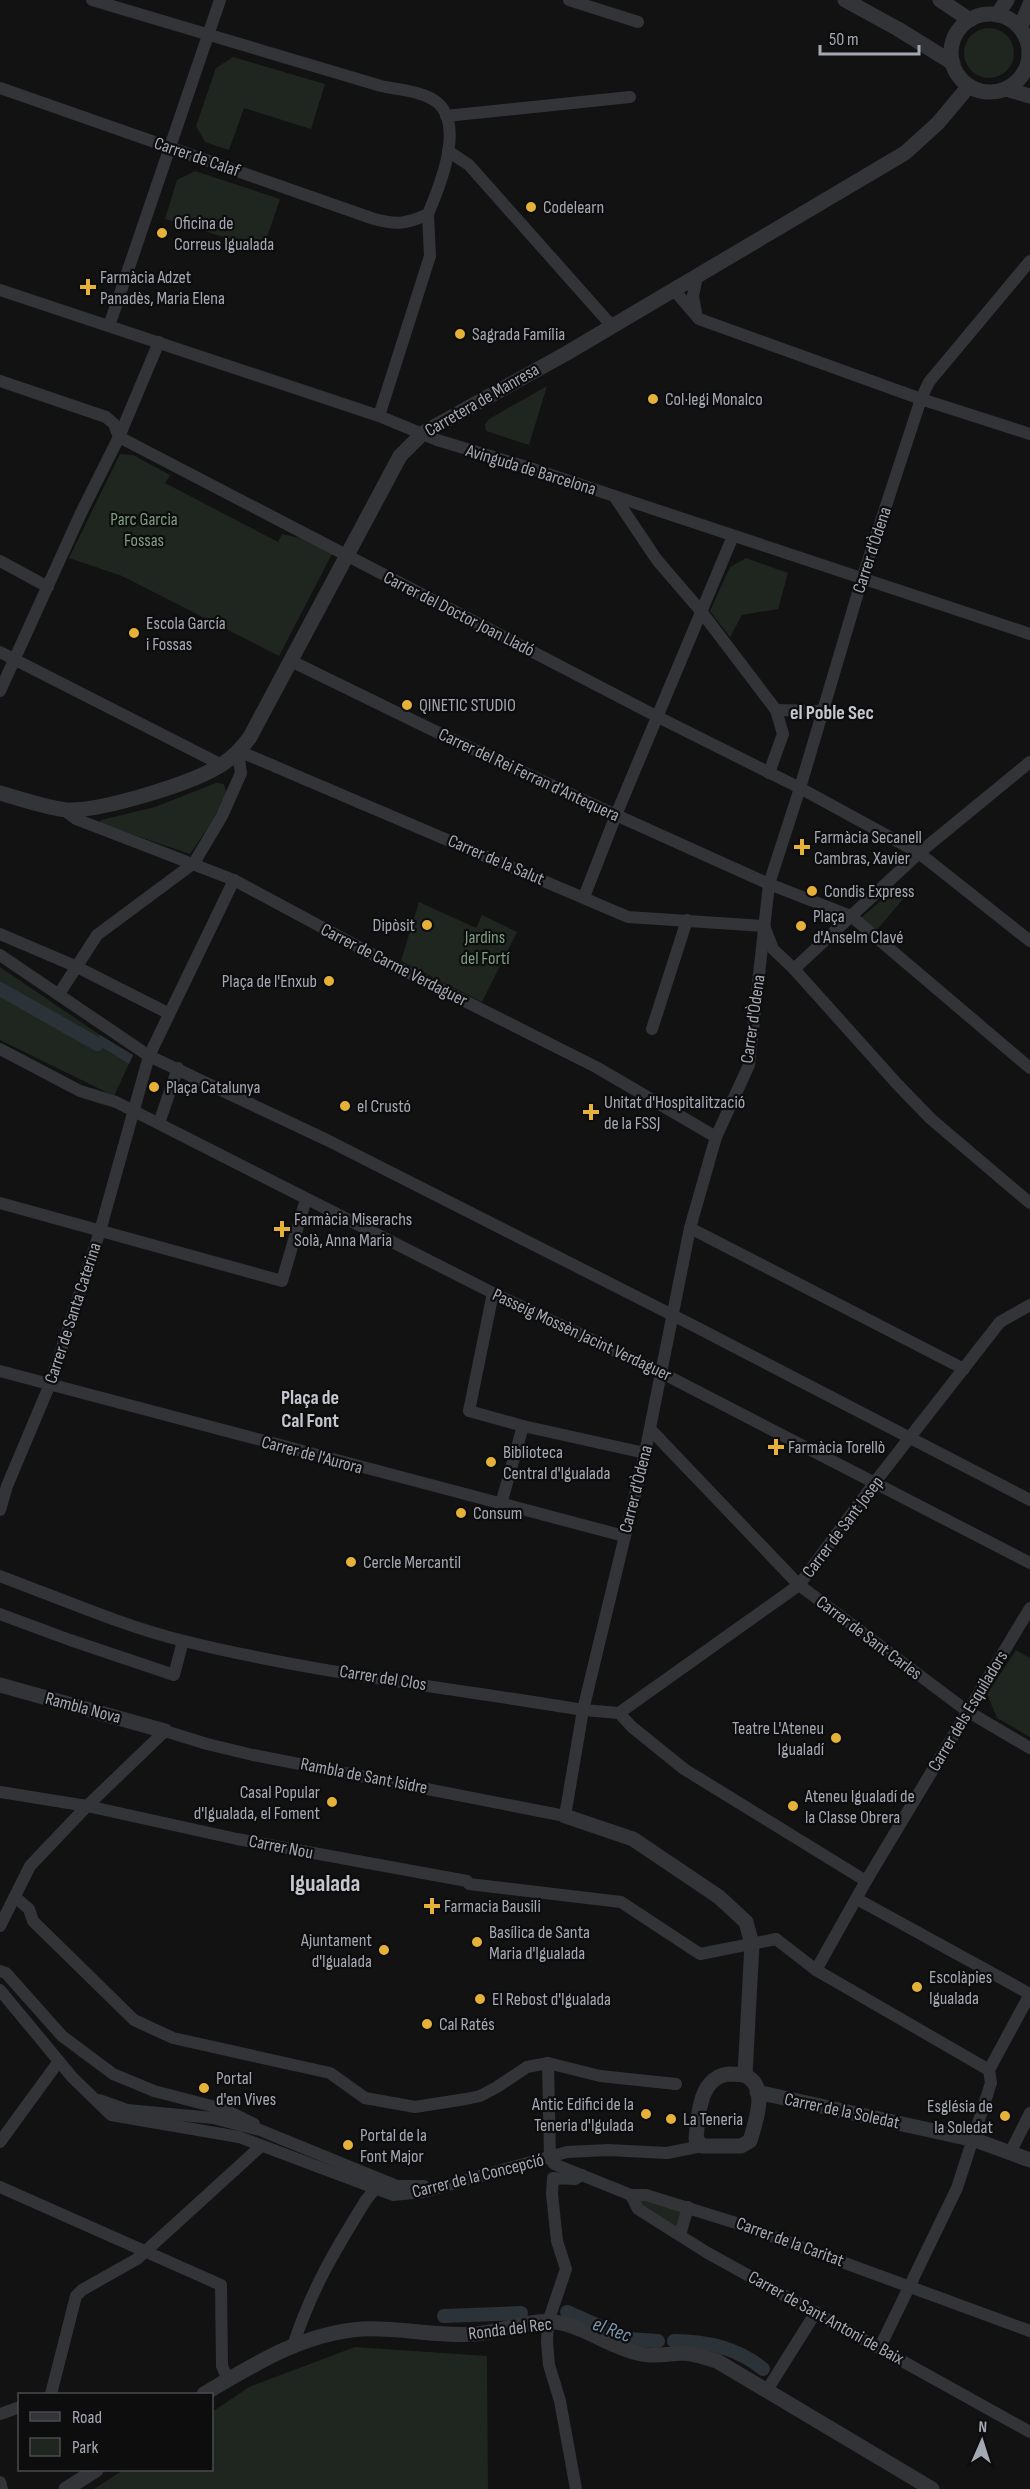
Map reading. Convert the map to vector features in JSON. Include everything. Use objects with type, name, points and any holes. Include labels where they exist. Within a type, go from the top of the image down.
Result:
[{"type":"street","points":[[92,0],[381,86],[425,96],[438,103],[446,116],[448,151],[446,170],[428,214],[430,256],[379,416]]},
{"type":"street","points":[[109,326],[220,0]]},
{"type":"street","points":[[569,0],[638,22]]},
{"type":"street","points":[[845,0],[898,29],[952,63],[959,76],[969,86],[987,92],[1006,89],[1030,96]]},
{"type":"street","points":[[939,0],[970,20]]},
{"type":"street","points":[[997,15],[1007,0]]},
{"type":"street","points":[[1020,28],[1030,4]]},
{"type":"street","points":[[952,63],[953,42],[960,29],[970,20],[986,14],[997,15],[1014,22],[1027,39],[1030,51],[1025,71],[1006,89]]},
{"type":"street","name":"Carretera de Manresa","points":[[0,793],[64,810],[94,809],[168,788],[222,765],[238,753],[250,737],[400,456],[423,433],[567,353],[905,153],[938,123],[969,86]]},
{"type":"street","name":"Carrer de Calaf","points":[[0,88],[374,219],[394,224],[411,221],[428,214]]},
{"type":"street","points":[[446,116],[630,97]]},
{"type":"street","points":[[448,151],[470,165],[611,325]]},
{"type":"street","name":"Carrer d'Òdena","points":[[565,1816],[583,1710],[645,1454],[690,1228],[716,1137],[749,1065],[769,884],[862,579],[921,399],[933,377],[1030,261]]},
{"type":"street","points":[[697,276],[693,296],[694,309],[699,319]]},
{"type":"street","name":"Avinguda de Barcelona","points":[[0,290],[379,416],[437,440],[614,496],[1030,634]]},
{"type":"street","points":[[674,290],[699,319],[921,399],[1030,434]]},
{"type":"street","points":[[0,691],[119,437],[159,342]]},
{"type":"street","points":[[0,381],[106,417],[114,424],[119,437]]},
{"type":"street","name":"Carrer del Doctor Joan Lladó","points":[[119,437],[658,717],[800,788],[919,853],[1030,941]]},
{"type":"street","points":[[614,496],[657,560],[700,610],[776,710],[783,734],[769,772]]},
{"type":"street","points":[[584,897],[700,610],[733,536]]},
{"type":"street","points":[[0,561],[48,587]]},
{"type":"street","points":[[0,652],[222,765]]},
{"type":"street","name":"Carrer del Rei Ferran d'Antequera","points":[[291,661],[449,738],[616,815],[769,884],[851,916],[1030,1068]]},
{"type":"street","points":[[776,710],[822,711]]},
{"type":"street","points":[[59,994],[97,934],[194,863],[222,816],[240,776],[241,762],[238,753]]},
{"type":"street","name":"Carrer de la Salut","points":[[238,753],[248,755],[628,917],[764,926]]},
{"type":"street","points":[[794,969],[919,853],[1030,762]]},
{"type":"street","name":"Carrer de Carme Verdaguer","points":[[64,810],[76,819],[234,880],[460,1000],[596,1068],[716,1137]]},
{"type":"street","points":[[133,1111],[149,1056],[234,880]]},
{"type":"street","points":[[652,1029],[687,920]]},
{"type":"street","points":[[764,926],[773,949],[931,1119],[1030,1203]]},
{"type":"street","points":[[0,934],[75,966],[168,1013]]},
{"type":"street","points":[[0,955],[149,1056],[327,1140],[1030,1500]]},
{"type":"street","name":"Passeig Mossèn Jacint Verdaguer","points":[[0,1049],[81,1091],[116,1102],[493,1293],[662,1372],[1030,1563]]},
{"type":"street","points":[[159,1123],[178,1068]]},
{"type":"street","name":"Carrer de Santa Caterina","points":[[0,1510],[50,1384],[100,1231],[133,1111]]},
{"type":"street","points":[[0,1203],[282,1281],[306,1199]]},
{"type":"street","points":[[690,1228],[964,1369]]},
{"type":"street","points":[[493,1293],[469,1411],[645,1454]]},
{"type":"street","name":"Carrer de Sant Josep","points":[[619,1713],[800,1585],[875,1482],[1000,1322],[1030,1305]]},
{"type":"street","name":"Carrer de l'Aurora","points":[[0,1371],[624,1536]]},
{"type":"street","points":[[501,1504],[523,1426]]},
{"type":"street","name":"Carrer de Sant Carles","points":[[650,1429],[800,1585],[967,1711],[1030,1748]]},
{"type":"street","name":"Carrer del Clos","points":[[0,1576],[183,1641],[330,1670],[583,1710],[619,1713]]},
{"type":"street","name":"Carrer dels Esquiladors","points":[[816,1970],[866,1881],[1030,1608]]},
{"type":"street","points":[[0,1614],[174,1675],[183,1641]]},
{"type":"street","name":"Rambla Nova","points":[[0,1685],[165,1731]]},
{"type":"street","points":[[619,1713],[632,1727],[684,1768],[866,1881]]},
{"type":"street","points":[[0,1926],[30,1866],[87,1806],[165,1731]]},
{"type":"street","name":"Rambla de Sant Isidre","points":[[165,1731],[253,1755],[565,1816]]},
{"type":"street","name":"Carrer Nou","points":[[0,1792],[87,1806],[237,1839],[467,1881],[469,1884],[621,1902],[700,1954],[776,1940],[816,1970],[989,2070]]},
{"type":"street","points":[[565,1816],[633,1839],[719,1897],[746,1922],[752,1944],[745,2075]]},
{"type":"street","points":[[15,1897],[29,1909],[33,1921],[134,2020],[173,2038],[330,2073],[365,2098],[415,2107],[480,2096],[527,2067],[548,2062],[600,2076],[676,2084]]},
{"type":"street","points":[[857,1899],[1030,1994],[989,2070],[991,2083],[975,2140],[957,2188],[880,2347]]},
{"type":"street","points":[[0,1971],[6,1973],[62,2036],[113,2074],[154,2091],[223,2109],[251,2121],[260,2130]]},
{"type":"street","name":"Carrer de la Concepció","points":[[0,1990],[88,2094],[111,2115],[220,2132],[261,2145],[393,2195],[407,2195],[567,2152],[608,2150],[667,2153],[702,2146]]},
{"type":"street","points":[[0,2142],[59,2061]]},
{"type":"street","points":[[548,2062],[550,2158]]},
{"type":"street","points":[[721,2075],[745,2075],[754,2084],[757,2092],[758,2111],[750,2141],[741,2146],[702,2146],[696,2139],[704,2091],[721,2075]]},
{"type":"street","name":"Carrer de la Soledat","points":[[757,2092],[975,2140],[1030,2160]]},
{"type":"street","points":[[88,2094],[112,2106],[127,2110],[213,2118],[260,2130],[397,2186],[443,2185]]},
{"type":"street","points":[[1010,2153],[1030,2113]]},
{"type":"street","points":[[51,2393],[76,2296],[82,2290],[137,2259],[261,2145]]},
{"type":"street","name":"Carrer de la Caritat","points":[[550,2158],[554,2164],[632,2195],[646,2196],[688,2207],[1030,2331]]},
{"type":"street","points":[[576,2489],[560,2401],[549,2365],[547,2342],[548,2322],[566,2269],[557,2241],[552,2194],[554,2178],[575,2179],[582,2175]]},
{"type":"street","points":[[0,2187],[221,2285],[222,2366],[228,2380]]},
{"type":"street","points":[[293,2346],[305,2308],[319,2279],[375,2189]]},
{"type":"street","name":"Carrer de Sant Antoni de Baix","points":[[632,2195],[638,2209],[706,2252],[1030,2432]]},
{"type":"street","points":[[680,2235],[688,2207]]},
{"type":"street","points":[[767,2390],[816,2312]]},
{"type":"street","name":"Ronda del Rec","points":[[206,2393],[270,2355],[325,2335],[363,2329],[472,2334],[548,2322],[563,2323],[608,2344],[638,2353],[654,2356],[681,2353],[717,2361],[932,2489]]},
{"type":"street","points":[[0,2414],[18,2408]]},
{"type":"street","points":[[66,2489],[93,2471]]},
{"type":"street","points":[[0,2482],[2,2489]]},
{"type":"green space","points":[[989,28],[1007,35],[1014,53],[1007,71],[989,78],[971,71],[964,53],[971,35]]},
{"type":"green space","points":[[233,57],[325,84],[311,129],[244,108],[229,150],[205,142],[196,126],[216,68]]},
{"type":"green space","points":[[195,171],[280,199],[263,249],[165,219],[177,180]]},
{"type":"green space","points":[[547,386],[529,445],[486,431],[485,424],[489,419]]},
{"type":"green space","name":"Parc Garcia Fossas","points":[[120,454],[133,455],[170,475],[165,483],[278,542],[282,534],[309,540],[332,554],[279,656],[122,576],[69,558]]},
{"type":"green space","points":[[746,558],[788,573],[778,609],[742,615],[730,637],[710,611],[730,567]]},
{"type":"green space","points":[[216,783],[224,784],[227,794],[190,854],[99,823],[101,820],[155,807]]},
{"type":"green space","points":[[899,885],[908,893],[876,931],[861,918]]},
{"type":"green space","name":"Jardins del Fortí","points":[[419,902],[476,928],[482,915],[517,932],[482,1002],[401,961]]},
{"type":"green space","points":[[0,967],[133,1055],[114,1096],[0,1040]]},
{"type":"green space","points":[[1016,1650],[1030,1658],[1030,1737],[997,1718],[987,1694]]},
{"type":"green space","points":[[631,2195],[688,2207],[680,2235],[638,2209]]},
{"type":"green space","points":[[355,2347],[487,2356],[488,2489],[94,2489],[121,2471],[213,2471],[213,2411],[249,2387]]},
{"type":"shaded area","points":[[100,1035],[133,1055],[129,1064],[97,1044]]},
{"type":"waterway","points":[[0,989],[97,1044]]},
{"type":"waterway","name":"el Rec","points":[[567,2312],[628,2339],[658,2341]]},
{"type":"waterway","name":"el Rec","points":[[444,2316],[521,2313]]},
{"type":"waterway","name":"el Rec","points":[[674,2341],[698,2342],[721,2347],[743,2356],[763,2369]]},
{"type":"place","name":"Codelearn","points":[[531,207]]},
{"type":"place","name":"Oficina de Correus Igualada","points":[[162,233]]},
{"type":"place","name":"Farmàcia Adzet Panadès, Maria Elena","points":[[88,287]]},
{"type":"place","name":"Sagrada Família","points":[[460,334]]},
{"type":"place","name":"Col·legi Monalco","points":[[653,399]]},
{"type":"place","name":"Escola García i Fossas","points":[[134,633]]},
{"type":"place","name":"QINETIC STUDIO","points":[[407,705]]},
{"type":"place","name":"Farmàcia Secanell Cambras, Xavier","points":[[802,847]]},
{"type":"place","name":"Condis Express","points":[[812,891]]},
{"type":"place","name":"Dipòsit","points":[[427,925]]},
{"type":"place","name":"Plaça d'Anselm Clavé","points":[[801,926]]},
{"type":"place","name":"Plaça de l'Enxub","points":[[329,981]]},
{"type":"place","name":"Plaça Catalunya","points":[[154,1087]]},
{"type":"place","name":"el Crustó","points":[[345,1106]]},
{"type":"place","name":"Unitat d'Hospitalització de la FSSJ","points":[[591,1112]]},
{"type":"place","name":"Farmàcia Miserachs Solà, Anna Maria","points":[[282,1229]]},
{"type":"place","name":"Farmàcia Torellò","points":[[776,1447]]},
{"type":"place","name":"Biblioteca Central d'Igualada","points":[[491,1462]]},
{"type":"place","name":"Consum","points":[[461,1513]]},
{"type":"place","name":"Cercle Mercantil","points":[[351,1562]]},
{"type":"place","name":"Teatre L'Ateneu Igualadí","points":[[836,1738]]},
{"type":"place","name":"Casal Popular d'Igualada, el Foment","points":[[332,1802]]},
{"type":"place","name":"Ateneu Igualadí de la Classe Obrera","points":[[793,1806]]},
{"type":"place","name":"Farmacia Bausili","points":[[432,1906]]},
{"type":"place","name":"Basílica de Santa Maria d'Igualada","points":[[477,1942]]},
{"type":"place","name":"Ajuntament d'Igualada","points":[[384,1950]]},
{"type":"place","name":"Escolàpies Igualada","points":[[917,1987]]},
{"type":"place","name":"El Rebost d'Igualada","points":[[480,1999]]},
{"type":"place","name":"Cal Ratés","points":[[427,2024]]},
{"type":"place","name":"Portal d'en Vives","points":[[204,2088]]},
{"type":"place","name":"Antic Edifici de la Teneria d'Igulada","points":[[646,2114]]},
{"type":"place","name":"Església de la Soledat","points":[[1005,2116]]},
{"type":"place","name":"La Teneria","points":[[671,2119]]},
{"type":"place","name":"Portal de la Font Major","points":[[348,2145]]},
{"type":"district","name":"el Poble Sec","points":[[832,713]]},
{"type":"district","name":"Plaça de Cal Font","points":[[310,1410]]},
{"type":"district","name":"Igualada","points":[[325,1883]]}]
